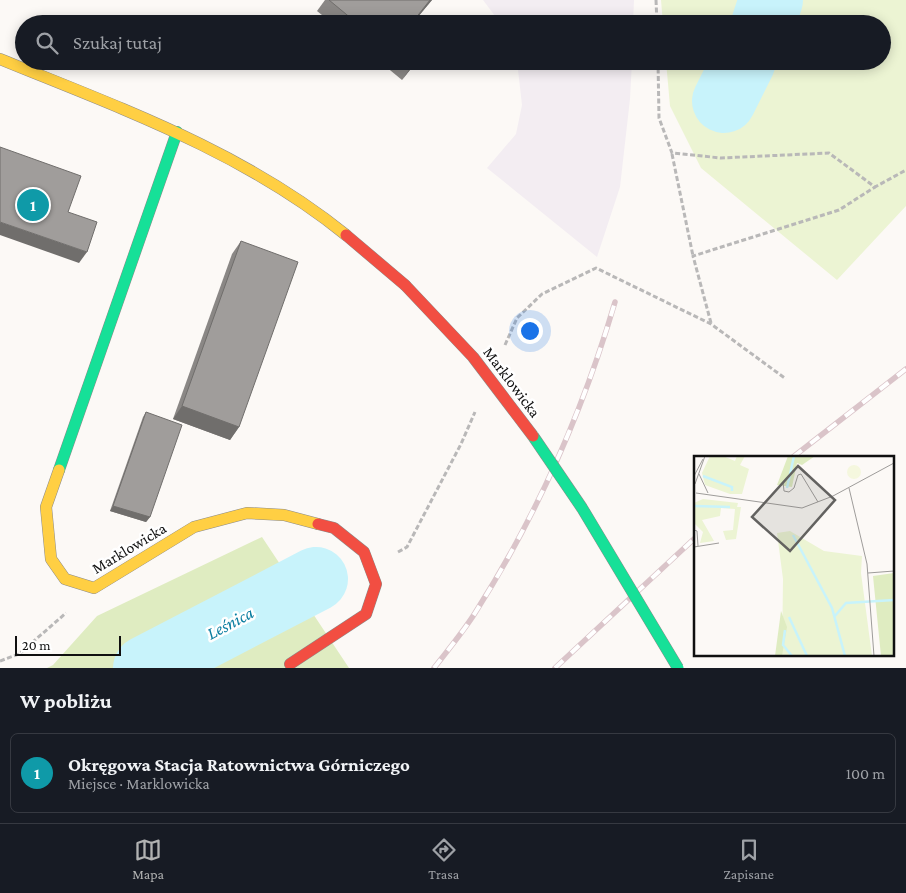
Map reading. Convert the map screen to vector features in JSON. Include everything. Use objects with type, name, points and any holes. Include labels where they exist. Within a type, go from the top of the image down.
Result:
[{"type":"street","name":"Marklowicka","points":[[0,59],[15,65]]},
{"type":"street","name":"Marklowicka","points":[[27,70],[177,132],[236,162],[290,194],[343,231],[405,285],[459,342],[519,416],[610,555],[678,668]]},
{"type":"street","name":"Marklowicka","points":[[177,132],[46,507],[51,559],[65,579],[94,588],[194,527],[247,514],[284,515],[334,528],[364,552],[376,584],[366,614],[290,664]]},
{"type":"path","points":[[656,0],[657,15]]},
{"type":"path","points":[[658,70],[659,118],[672,153],[693,256],[711,324]]},
{"type":"path","points":[[672,153],[721,158],[830,153],[875,187]]},
{"type":"path","points":[[693,256],[839,210],[906,170]]},
{"type":"path","points":[[501,354],[517,318],[542,294],[596,268],[711,324],[786,379]]},
{"type":"path","points":[[371,571],[407,547],[461,444],[477,408]]},
{"type":"path","points":[[0,661],[19,654],[94,588]]},
{"type":"shaded area","points":[[483,0],[634,0],[633,15],[494,15]]},
{"type":"shaded area","points":[[518,70],[632,70],[620,187],[597,257],[487,168],[516,134],[522,105]]},
{"type":"green space","points":[[661,0],[906,0],[906,206],[837,280],[701,168],[670,106],[667,70],[891,70],[891,15],[662,15]]},
{"type":"green space","points":[[262,537],[349,668],[47,668],[53,665],[97,616]]},
{"type":"building","points":[[329,0],[430,0],[418,15],[347,15]]},
{"type":"building","points":[[0,147],[81,176],[68,212],[97,222],[87,252],[0,222]]},
{"type":"building","points":[[241,241],[298,262],[239,427],[182,406]]},
{"type":"building","points":[[146,412],[182,425],[150,517],[113,506]]},
{"type":"waterway","name":"Leśnica","points":[[766,15],[771,0]]},
{"type":"waterway","name":"Leśnica","points":[[724,101],[740,70]]},
{"type":"waterway","name":"Leśnica","points":[[145,668],[316,579]]},
{"type":"railway","points":[[434,668],[475,613],[497,577],[538,501],[573,423],[615,302]]},
{"type":"railway","points":[[794,456],[906,369]]},
{"type":"railway","points":[[555,668],[694,539]]},
{"type":"traffic: fast","points":[[59,470],[177,132]]},
{"type":"traffic: fast","points":[[533,436],[582,508],[678,668]]},
{"type":"traffic: slow","points":[[0,59],[15,65]]},
{"type":"traffic: slow","points":[[27,70],[135,114],[223,156],[266,179],[346,235]]},
{"type":"traffic: slow","points":[[59,470],[46,507],[51,559],[65,579],[94,588],[194,527],[247,513],[284,515],[318,524]]},
{"type":"traffic: jam","points":[[346,235],[405,285]]},
{"type":"traffic: jam","points":[[405,285],[473,357],[533,436]]},
{"type":"traffic: jam","points":[[290,664],[366,614],[376,584],[364,552],[334,528],[318,524]]},
{"type":"place","name":"Okręgowa Stacja Ratownictwa Górniczego","points":[[33,205]]}]
